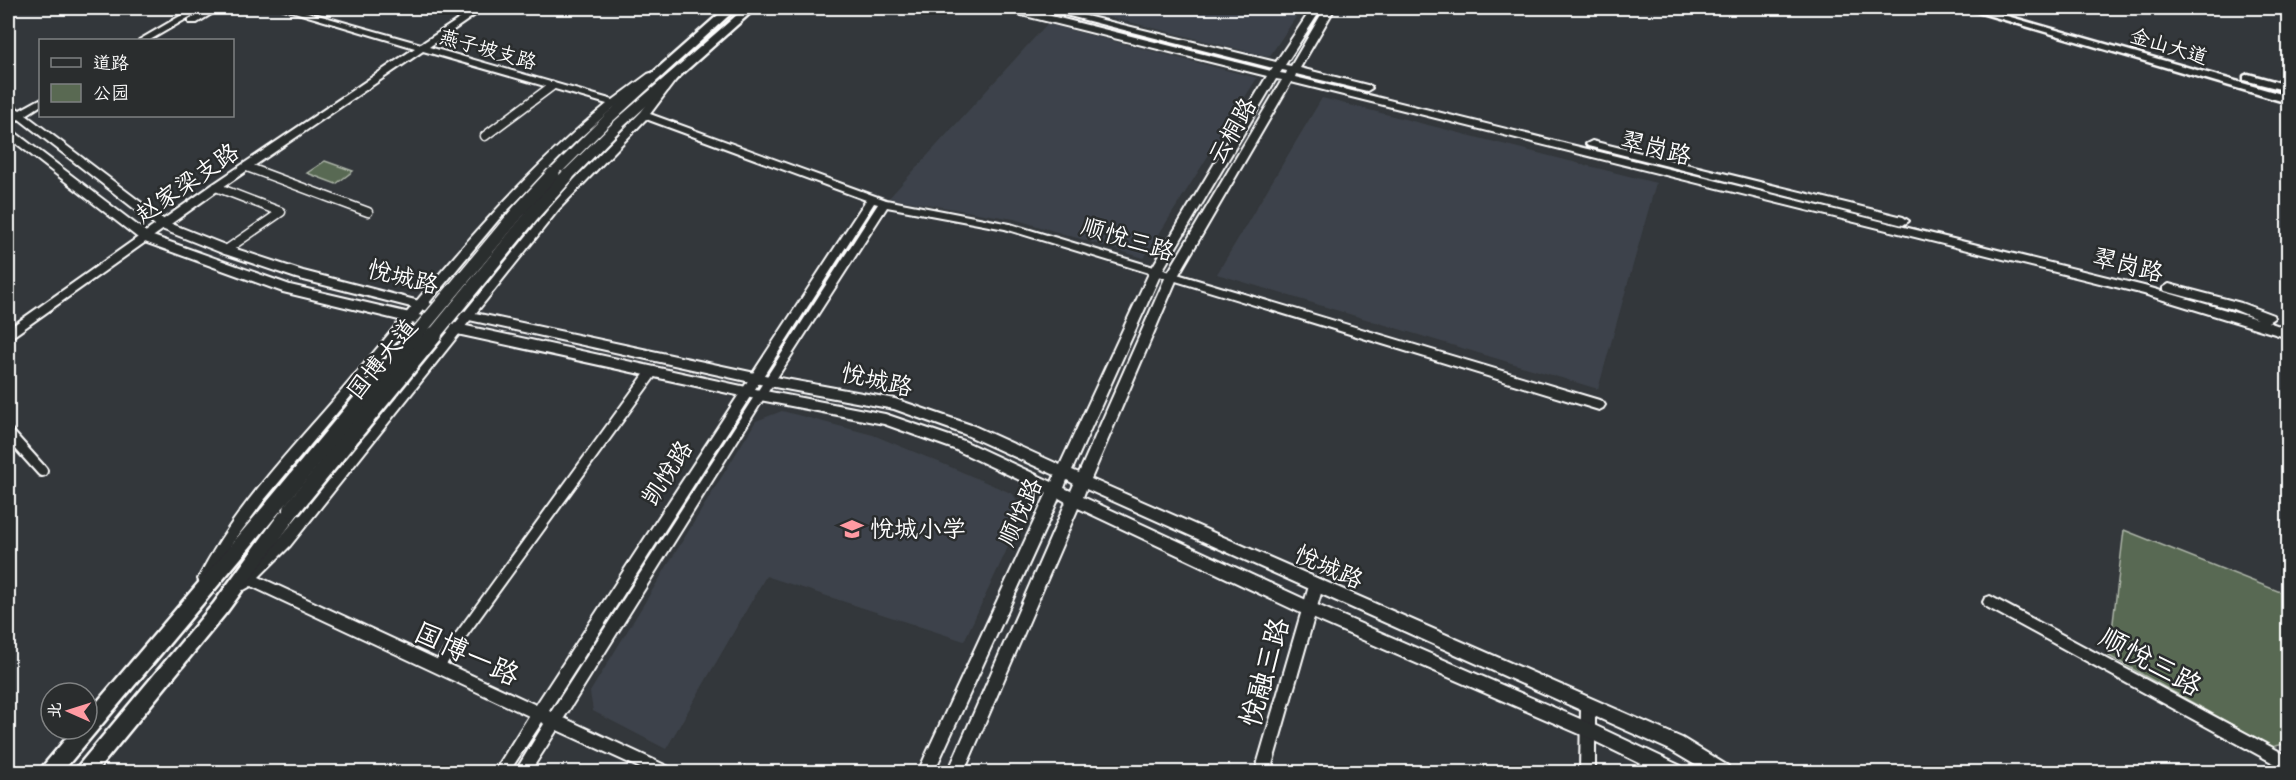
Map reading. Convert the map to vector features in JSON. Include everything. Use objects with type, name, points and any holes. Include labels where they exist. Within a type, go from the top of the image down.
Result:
[{"type":"main road","points":[[146,39],[200,8]]},
{"type":"main road","points":[[162,39],[216,8]]},
{"type":"main road","name":"国博大道","points":[[99,714],[196,596],[283,507],[532,215],[560,175],[665,67],[732,8]]},
{"type":"main road","name":"国博大道","points":[[560,175],[751,8]]},
{"type":"main road","name":"翠岗路","points":[[1043,8],[1276,71]]},
{"type":"main road","name":"云桐路","points":[[1156,271],[1276,71],[1317,8]]},
{"type":"main road","name":"云桐路","points":[[1172,276],[1289,74],[1330,8]]},
{"type":"main road","name":"金山大道","points":[[1970,8],[2249,84]]},
{"type":"main road","name":"金山大道","points":[[2002,8],[2249,84]]},
{"type":"main road","name":"翠岗路","points":[[1013,9],[2143,281],[2237,306],[2289,325]]},
{"type":"main road","name":"翠岗路","points":[[1289,74],[2144,290],[2289,334]]},
{"type":"main road","points":[[2249,84],[2289,89]]},
{"type":"main road","points":[[2249,84],[2289,101]]},
{"type":"main road","points":[[8,131],[39,103]]},
{"type":"main road","name":"悦城路","points":[[8,106],[163,225],[226,250],[300,275],[419,305],[763,379],[895,404],[969,430],[1676,744],[1722,772]]},
{"type":"main road","points":[[8,121],[39,112]]},
{"type":"main road","name":"悦城路","points":[[8,131],[146,238],[287,289],[457,330],[753,394],[885,419],[959,445],[1309,609],[1588,730],[1675,772]]},
{"type":"main road","name":"顺悦路","points":[[926,772],[1156,271]]},
{"type":"main road","name":"顺悦路","points":[[956,772],[1172,276]]},
{"type":"main road","name":"国博大道","points":[[85,772],[220,608],[283,507]]},
{"type":"main road","name":"国博大道","points":[[50,772],[77,741]]},
{"type":"street","name":"燕子坡支路","points":[[285,8],[612,103]]},
{"type":"street","name":"赵家梁支路","points":[[8,334],[216,187],[481,8]]},
{"type":"street","points":[[196,596],[228,538],[256,501],[419,305],[540,172],[612,103],[665,67]]},
{"type":"street","points":[[220,608],[285,542],[574,187],[645,115],[662,96],[677,72]]},
{"type":"street","points":[[485,136],[552,86]]},
{"type":"street","name":"顺悦三路","points":[[645,115],[878,201],[1006,226],[1599,405]]},
{"type":"street","points":[[247,167],[368,212]]},
{"type":"street","points":[[216,187],[281,212],[226,250]]},
{"type":"street","name":"凯悦路","points":[[501,772],[763,379],[878,201]]},
{"type":"street","points":[[438,667],[652,372]]},
{"type":"street","name":"凯悦路","points":[[522,772],[753,394]]},
{"type":"street","points":[[8,433],[42,471]]},
{"type":"street","name":"国博一路","points":[[249,579],[664,772]]},
{"type":"street","name":"悦融三路","points":[[1262,772],[1316,586]]},
{"type":"street","name":"顺悦三路","points":[[1990,602],[2289,764]]},
{"type":"street","points":[[1588,706],[1588,772]]},
{"type":"shaded area","points":[[1073,8],[1302,8],[1269,57]]},
{"type":"shaded area","points":[[1047,24],[1257,78],[1144,258],[1014,219],[889,198]]},
{"type":"shaded area","points":[[1322,98],[1656,183],[1598,389],[1217,274]]},
{"type":"shaded area","name":"悦城小学","points":[[782,411],[873,435],[941,463],[1013,494],[1024,513],[964,641],[766,576],[666,749],[593,711],[590,692],[756,421]]},
{"type":"green space","points":[[325,161],[353,171],[336,184],[307,173]]},
{"type":"green space","points":[[2124,530],[2288,595],[2288,743],[2272,747],[2109,656]]},
{"type":"place","name":"悦城小学","points":[[852,529]]}]
